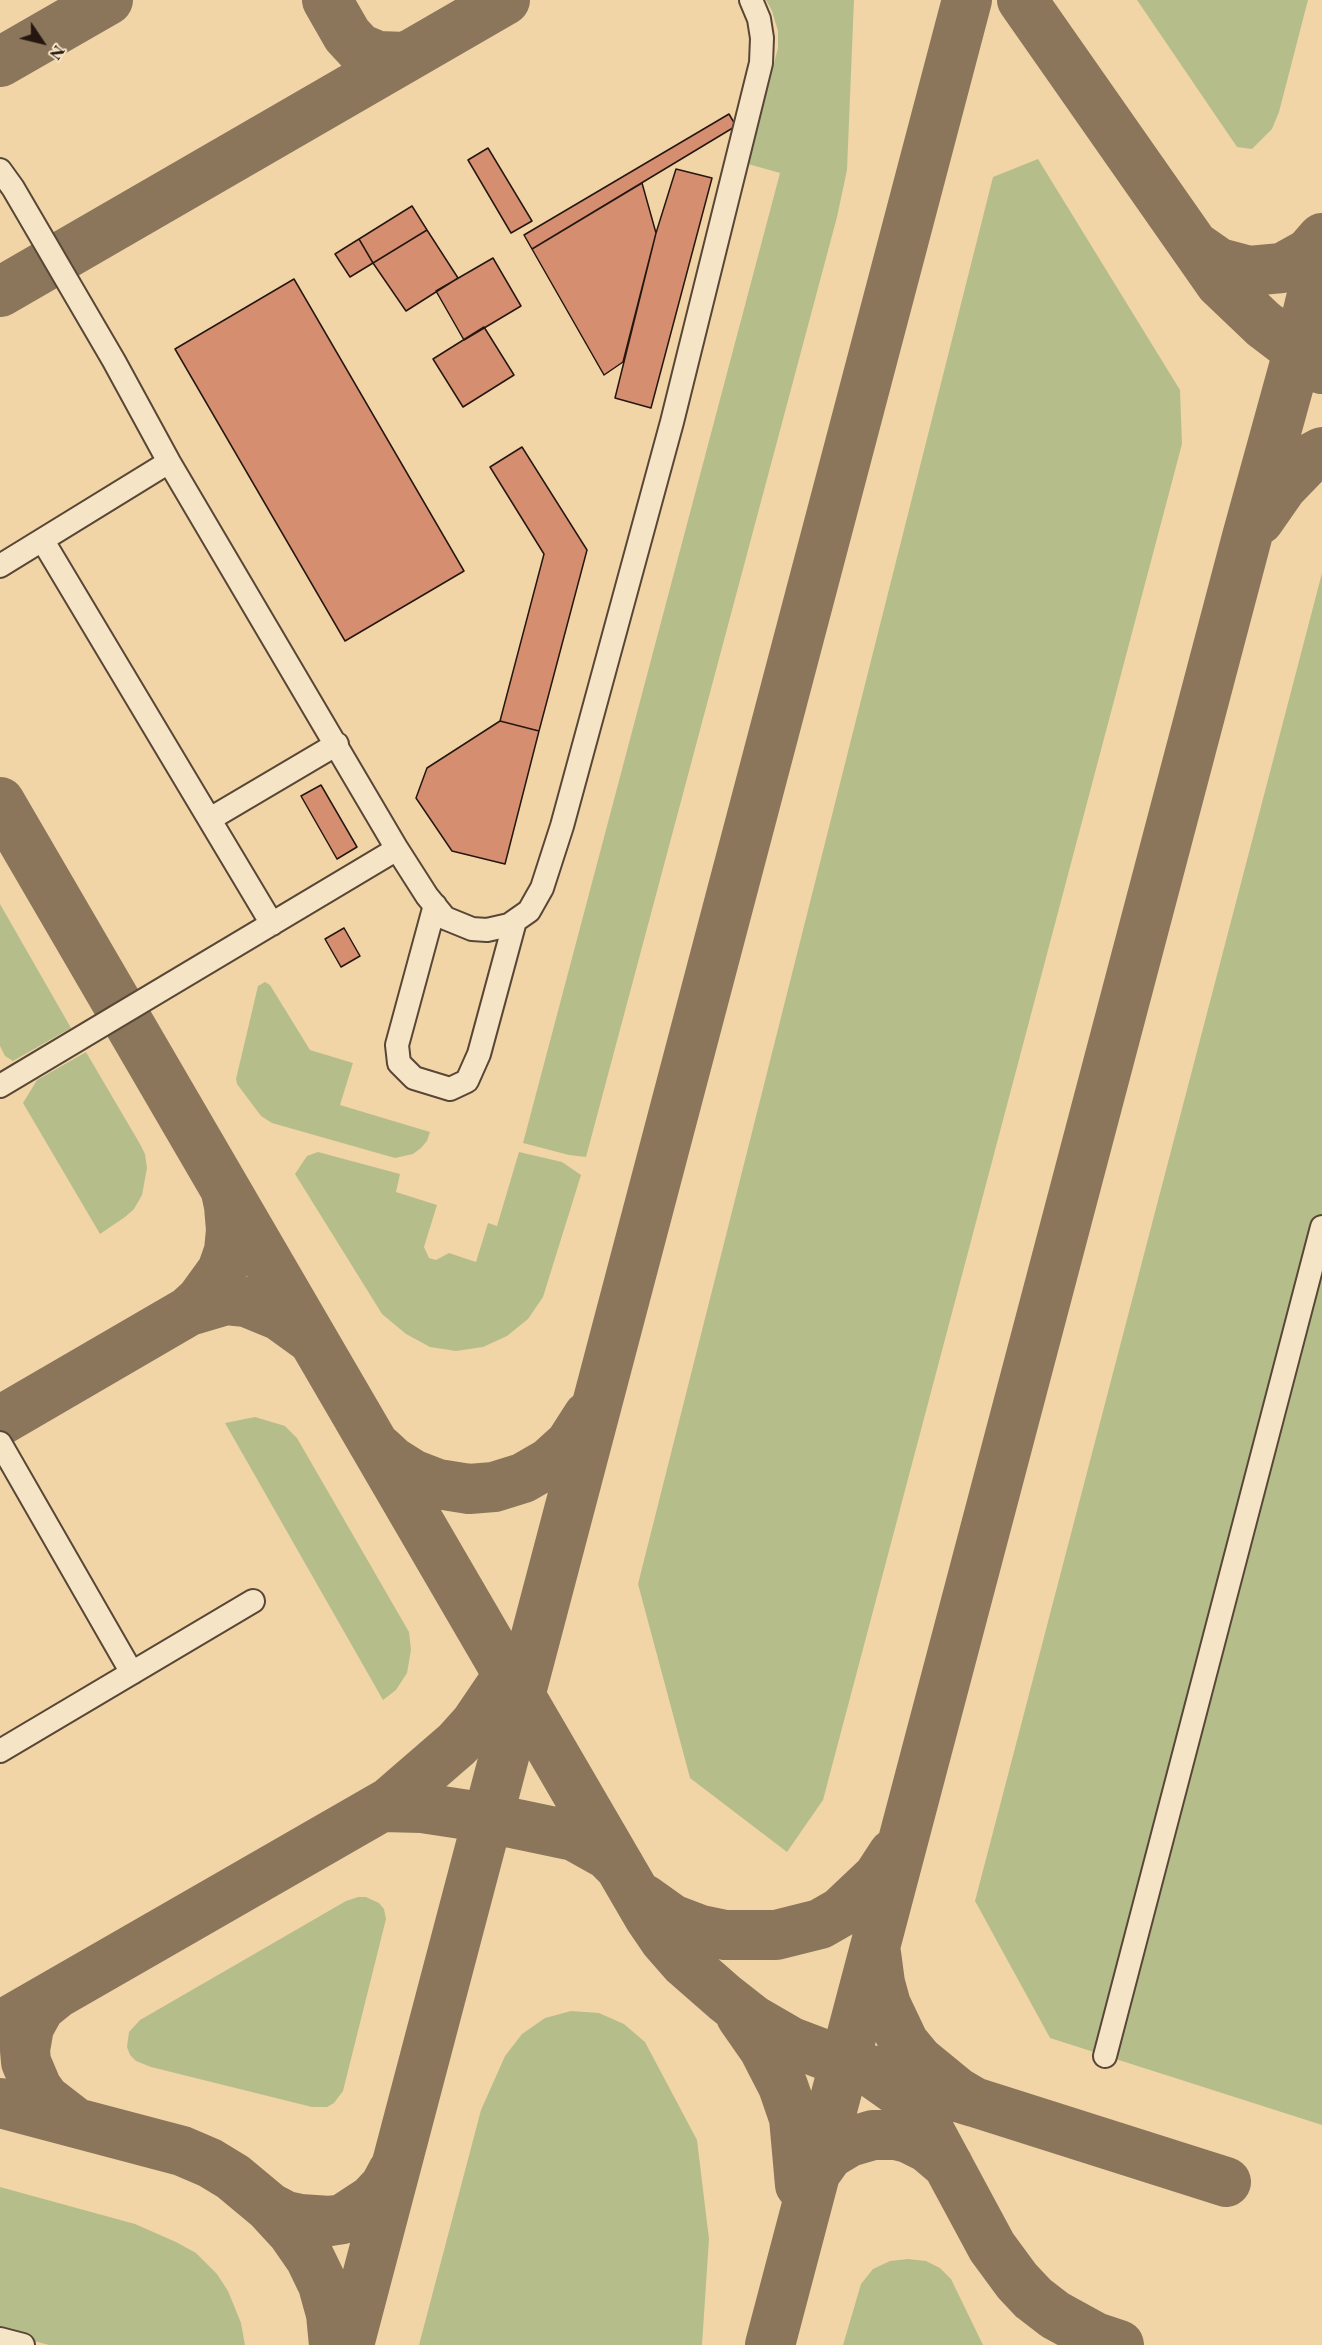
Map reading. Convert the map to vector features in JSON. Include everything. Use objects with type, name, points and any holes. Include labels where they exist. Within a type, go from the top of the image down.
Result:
[{"type":"lane","points":[[0,170],[13,188],[114,361],[169,462],[397,849],[445,918],[472,929],[487,930],[509,925],[529,911],[542,888],[562,826],[672,422],[760,63],[762,38],[759,19],[751,0]]},
{"type":"lane","points":[[0,566],[169,462]]},
{"type":"lane","points":[[43,541],[272,924]]},
{"type":"lane","points":[[210,819],[337,744]]},
{"type":"lane","points":[[2,1080],[397,849]]},
{"type":"lane","points":[[435,905],[398,1045],[399,1063],[414,1078],[450,1089],[467,1081],[479,1054],[515,921]]},
{"type":"lane","points":[[1105,2056],[1322,1227]]},
{"type":"lane","points":[[0,1443],[132,1673]]},
{"type":"lane","points":[[0,1751],[254,1601]]},
{"type":"lane","points":[[0,2339],[23,2345]]},
{"type":"green space","points":[[766,0],[854,0],[847,170],[837,217],[586,1157],[569,1155],[523,1143],[780,173],[748,164],[778,48],[778,31]]},
{"type":"green space","points":[[1137,0],[1308,0],[1279,112],[1272,129],[1252,149],[1237,147]]},
{"type":"green space","points":[[1038,159],[1180,390],[1182,444],[823,1800],[787,1852],[690,1778],[638,1584],[993,177]]},
{"type":"green space","points":[[1322,573],[1322,2125],[1050,2038],[975,1901]]},
{"type":"green space","points":[[0,904],[71,1028],[13,1061],[5,1056],[0,1046]]},
{"type":"green space","points":[[265,982],[270,985],[310,1050],[353,1063],[340,1105],[430,1132],[421,1148],[413,1154],[395,1158],[272,1123],[261,1116],[237,1084],[236,1079],[258,986]]},
{"type":"green space","points":[[86,1052],[140,1144],[145,1154],[147,1168],[142,1195],[134,1209],[100,1234],[23,1103],[37,1080]]},
{"type":"green space","points":[[318,1152],[400,1174],[396,1192],[437,1205],[424,1247],[429,1258],[436,1260],[449,1253],[476,1262],[488,1223],[497,1226],[519,1152],[562,1162],[581,1175],[543,1297],[528,1319],[507,1336],[483,1347],[456,1351],[430,1347],[406,1334],[382,1314],[295,1174],[307,1156]]},
{"type":"green space","points":[[255,1417],[285,1426],[297,1438],[409,1632],[411,1650],[407,1673],[396,1690],[383,1700],[225,1423]]},
{"type":"green space","points":[[366,1897],[379,1903],[384,1909],[386,1919],[343,2091],[334,2103],[327,2107],[312,2107],[151,2067],[136,2061],[130,2055],[127,2047],[129,2032],[140,2020],[346,1901]]},
{"type":"green space","points":[[571,2011],[599,2013],[624,2024],[645,2042],[697,2140],[709,2239],[702,2345],[419,2345],[481,2110],[505,2056],[522,2034],[545,2018]]},
{"type":"green space","points":[[0,2187],[135,2224],[196,2253],[217,2274],[228,2291],[241,2323],[245,2345],[49,2345],[0,2332]]},
{"type":"green space","points":[[908,2259],[926,2261],[940,2268],[951,2279],[983,2345],[843,2345],[861,2284],[873,2269],[890,2261]]},
{"type":"building","points":[[729,114],[736,126],[532,249],[524,235]]},
{"type":"building","points":[[488,148],[532,221],[511,233],[468,160]]},
{"type":"building","points":[[676,169],[712,178],[651,408],[615,398],[656,233]]},
{"type":"building","points":[[642,183],[656,233],[623,362],[604,375],[532,249]]},
{"type":"building","points":[[412,206],[427,230],[373,263],[359,239]]},
{"type":"building","points":[[427,230],[458,278],[406,311],[373,263]]},
{"type":"building","points":[[359,239],[373,263],[350,277],[335,254]]},
{"type":"building","points":[[493,258],[521,306],[464,340],[436,291]]},
{"type":"building","points":[[294,279],[464,571],[345,641],[175,349]]},
{"type":"building","points":[[484,327],[514,375],[463,407],[433,359]]},
{"type":"building","points":[[522,447],[587,550],[539,731],[500,721],[544,554],[490,467]]},
{"type":"building","points":[[500,721],[539,731],[505,864],[452,851],[416,798],[427,768]]},
{"type":"building","points":[[321,785],[357,847],[337,859],[301,796]]},
{"type":"building","points":[[344,928],[360,956],[341,967],[325,939]]},
{"type":"taxiway","points":[[0,62],[108,0]]},
{"type":"taxiway","points":[[327,0],[347,35],[359,48],[378,56],[406,57]]},
{"type":"taxiway","points":[[0,292],[505,0]]},
{"type":"taxiway","points":[[349,2345],[967,0]]},
{"type":"taxiway","points":[[1022,0],[1220,283],[1263,324],[1322,369]]},
{"type":"taxiway","points":[[1196,247],[1219,263],[1249,271],[1282,268],[1309,253],[1322,238]]},
{"type":"taxiway","points":[[770,2345],[1247,537],[1298,352],[1322,254]]},
{"type":"taxiway","points":[[1259,520],[1282,487],[1309,459],[1322,452]]},
{"type":"taxiway","points":[[0,802],[649,1917],[664,1939],[685,1963],[725,1998],[753,2020],[791,2042],[844,2062],[974,2102]]},
{"type":"taxiway","points":[[0,1421],[189,1311],[201,1300],[222,1271],[229,1251],[231,1230],[226,1192]]},
{"type":"taxiway","points":[[189,1311],[226,1300],[246,1302],[280,1316],[309,1337]]},
{"type":"taxiway","points":[[380,1450],[412,1474],[438,1484],[469,1489],[494,1487],[523,1478],[549,1463],[570,1444],[588,1416]]},
{"type":"taxiway","points":[[0,2026],[390,1802],[457,1744],[475,1724],[515,1665]]},
{"type":"taxiway","points":[[382,1807],[422,1808],[488,1818],[574,1836],[608,1855],[620,1867]]},
{"type":"taxiway","points":[[644,1899],[672,1919],[701,1930],[725,1935],[776,1935],[820,1924],[841,1912],[878,1877],[893,1854]]},
{"type":"taxiway","points":[[876,1953],[886,2005],[904,2043],[918,2060],[957,2092],[974,2102],[1226,2182]]},
{"type":"taxiway","points":[[56,1994],[40,2007],[29,2027],[25,2050],[26,2062],[37,2088],[45,2099],[76,2123]]},
{"type":"taxiway","points":[[741,2016],[764,2049],[783,2086],[794,2118],[800,2185]]},
{"type":"taxiway","points":[[877,2076],[901,2093],[922,2117],[992,2247],[1017,2281],[1033,2298],[1055,2315],[1095,2337],[1119,2345]]},
{"type":"taxiway","points":[[0,2103],[182,2151],[210,2163],[233,2177],[269,2207],[292,2232],[310,2258],[323,2285],[331,2314],[334,2345]]},
{"type":"taxiway","points":[[814,2175],[829,2154],[849,2142],[873,2135],[896,2135],[908,2138],[928,2148],[948,2165]]},
{"type":"taxiway","points":[[269,2207],[286,2216],[300,2219],[330,2221],[343,2219],[372,2200],[385,2186],[393,2171]]}]
